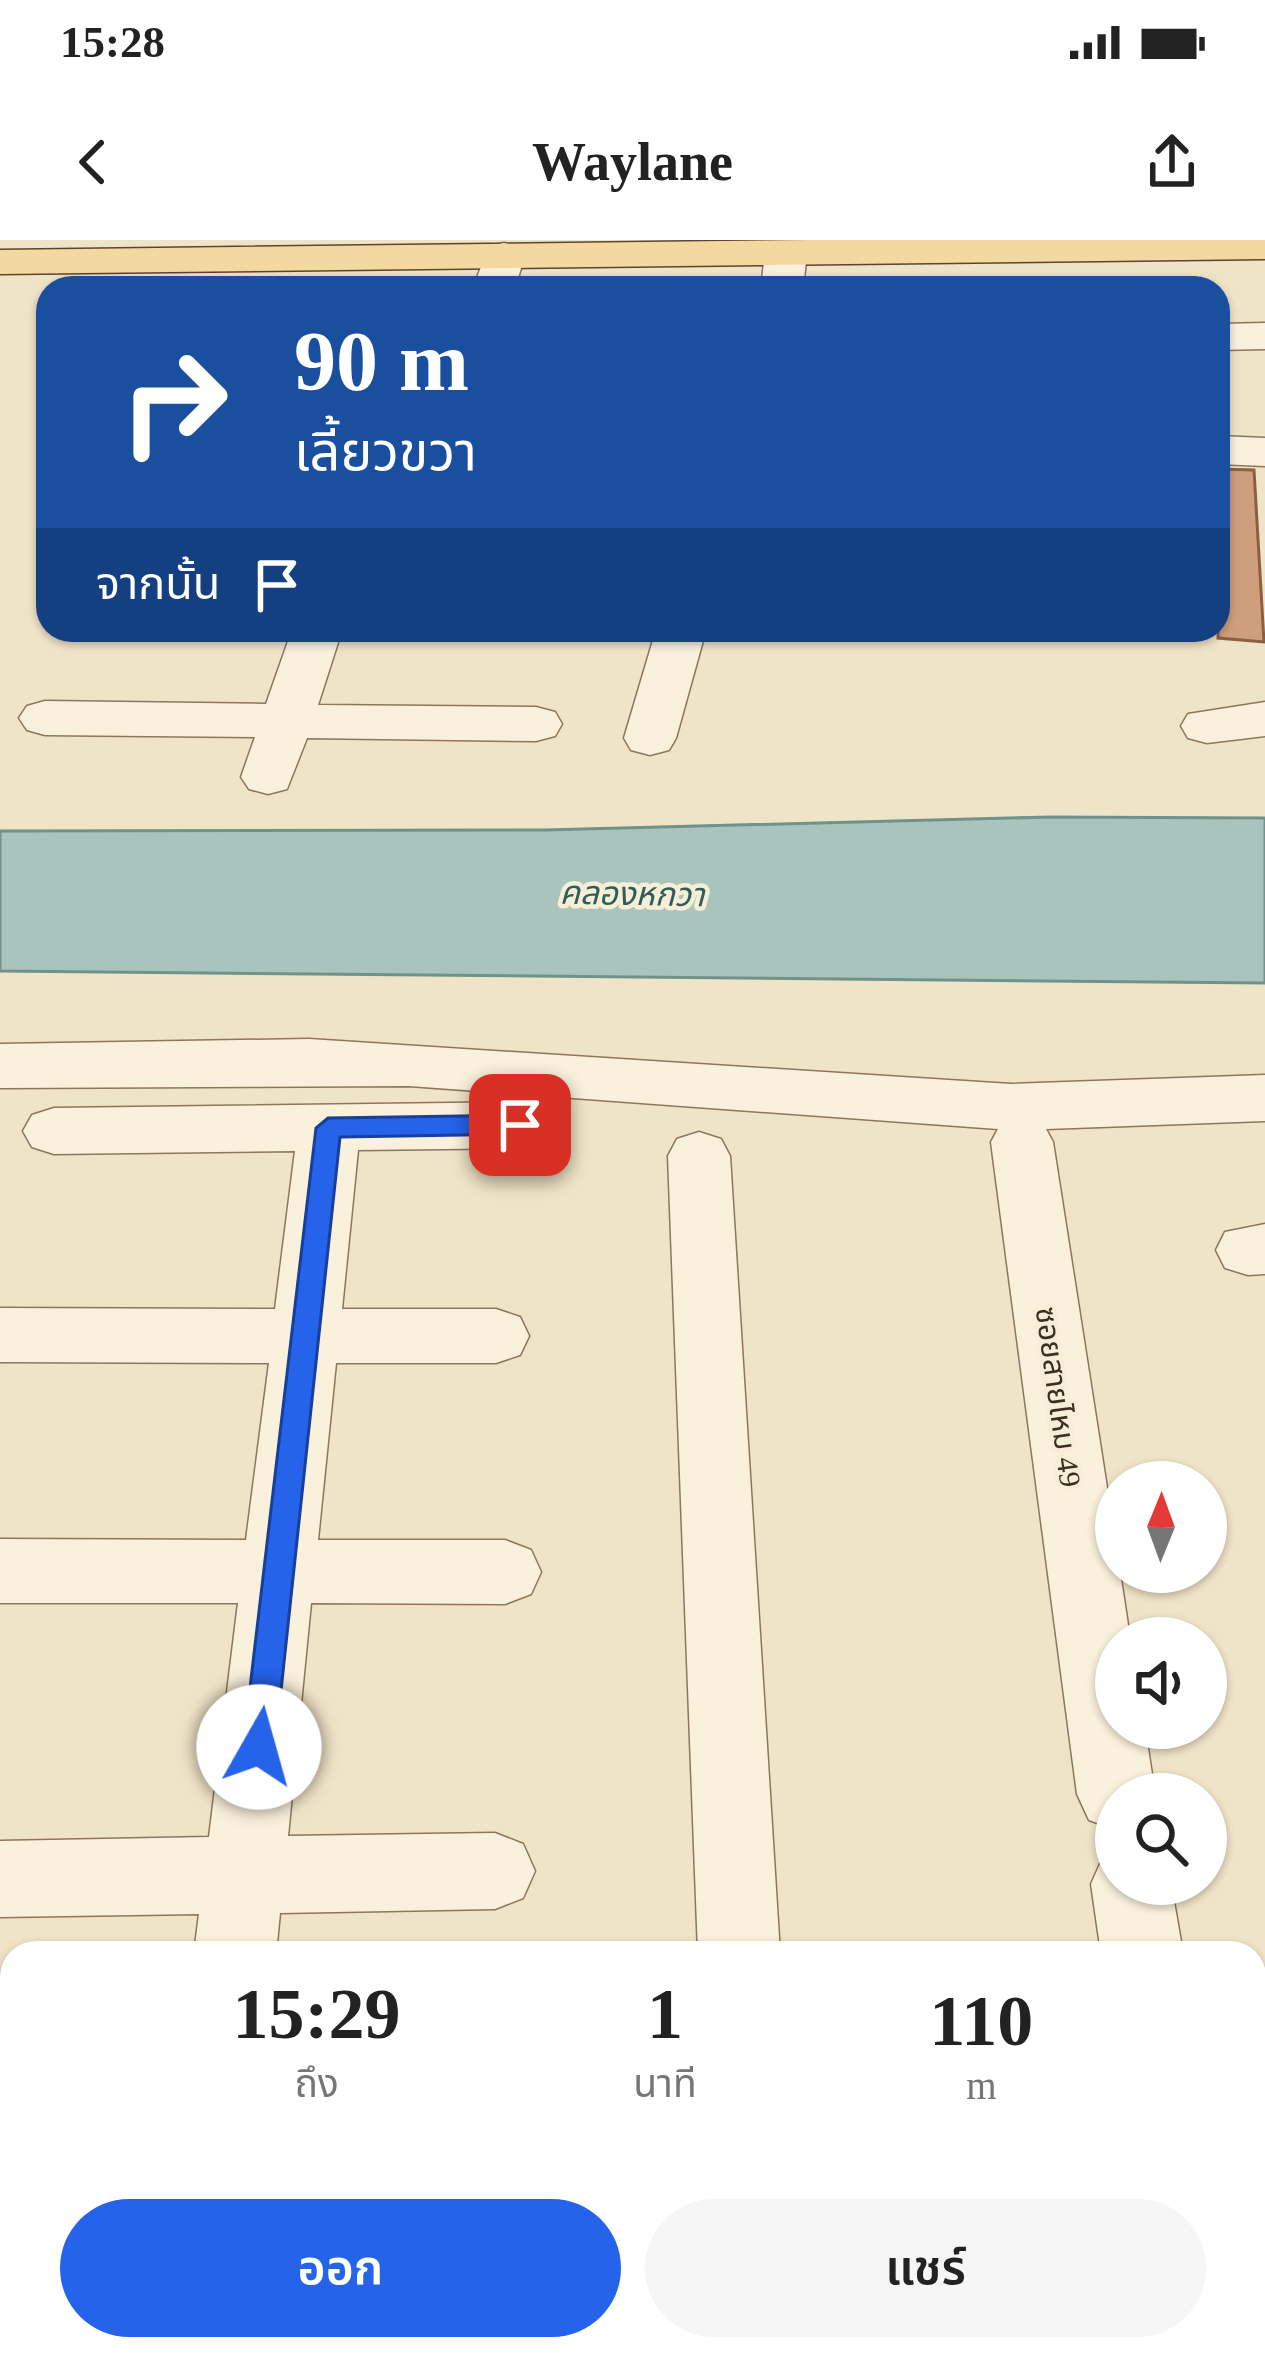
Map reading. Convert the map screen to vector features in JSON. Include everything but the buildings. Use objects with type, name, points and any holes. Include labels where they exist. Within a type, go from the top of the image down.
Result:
[{"type":"main road","points":[[0,262],[499,272],[784,270],[1265,248]]},
{"type":"street","points":[[1230,337],[1265,336]]},
{"type":"street","points":[[1230,450],[1265,452]]},
{"type":"street","points":[[268,777],[313,642]]},
{"type":"street","points":[[650,739],[678,642]]},
{"type":"street","points":[[45,718],[536,724]]},
{"type":"street","points":[[1207,726],[1265,719]]},
{"type":"street","points":[[0,1066],[309,1060],[410,1064],[1011,1107],[1265,1098]]},
{"type":"street","points":[[54,1131],[520,1125]]},
{"type":"street","points":[[236,1941],[328,1128]]},
{"type":"street","name":"ซอยสายไหม 49","points":[[1022,1142],[1113,1773]]},
{"type":"street","points":[[700,1156],[738,1941]]},
{"type":"street","points":[[0,1335],[496,1336]]},
{"type":"street","points":[[0,1571],[505,1572]]},
{"type":"street","points":[[0,1879],[495,1870]]},
{"type":"street","points":[[1134,1905],[1140,1941]]},
{"type":"water","name":"คลองหกวา","points":[[1050,817],[1265,818],[1265,983],[0,971],[0,831],[545,830]]},
{"type":"route","points":[[259,1747],[328,1128],[520,1125]]}]
